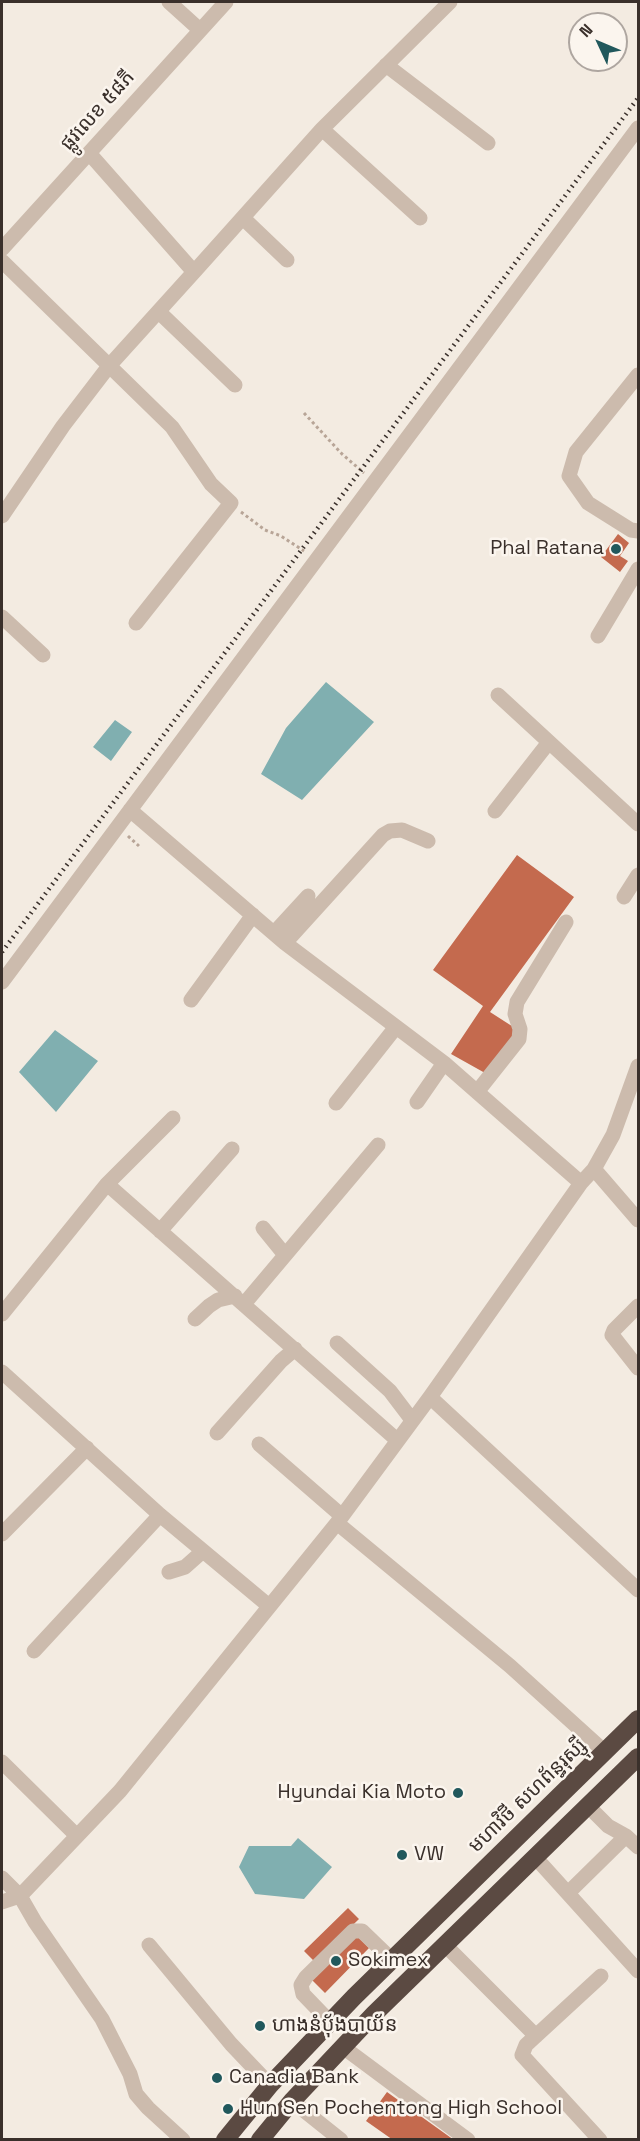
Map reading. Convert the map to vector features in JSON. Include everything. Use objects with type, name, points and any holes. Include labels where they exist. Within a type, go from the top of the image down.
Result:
[{"type":"highway","name":"មហាវិថី សហព័ន្ធរុស្ស៊ី","points":[[225,2139],[270,2085],[392,1959],[639,1719]]},
{"type":"highway","points":[[242,2120],[261,2138],[343,2047],[639,1757]]},
{"type":"highway","points":[[517,1838],[535,1857]]},
{"type":"street","points":[[169,2],[200,30]]},
{"type":"street","name":"ផ្លូវលេខ ៥៨ភី","points":[[2,249],[226,2]]},
{"type":"street","points":[[2,516],[63,426],[109,366],[322,129],[450,2]]},
{"type":"street","points":[[386,65],[488,142]]},
{"type":"street","points":[[2,982],[639,128]]},
{"type":"street","points":[[322,129],[420,218]]},
{"type":"street","points":[[89,153],[194,272]]},
{"type":"street","points":[[243,218],[287,260]]},
{"type":"street","points":[[2,261],[172,426],[211,484],[231,503],[136,623]]},
{"type":"street","points":[[159,312],[235,385]]},
{"type":"street","points":[[639,375],[576,453],[569,476],[588,503],[631,530],[639,531]]},
{"type":"street","points":[[598,636],[639,569]]},
{"type":"street","points":[[2,617],[43,655]]},
{"type":"street","points":[[498,695],[639,824]]},
{"type":"street","points":[[495,811],[549,742]]},
{"type":"street","points":[[130,810],[279,938],[444,1063],[581,1183]]},
{"type":"street","points":[[279,938],[383,835],[390,831],[402,830],[428,841]]},
{"type":"street","points":[[624,897],[639,875]]},
{"type":"street","points":[[279,938],[308,896]]},
{"type":"street","points":[[191,1000],[253,915]]},
{"type":"street","points":[[477,1092],[519,1039],[520,1029],[515,1014],[517,1002],[567,922]]},
{"type":"street","points":[[336,1103],[396,1027]]},
{"type":"street","points":[[417,1102],[444,1063]]},
{"type":"street","points":[[2,1902],[20,1896],[120,1791],[340,1519],[430,1397],[581,1183],[594,1169],[612,1135],[639,1066]]},
{"type":"street","points":[[2,1314],[106,1184],[173,1118]]},
{"type":"street","points":[[195,1319],[218,1300],[239,1300],[285,1255],[378,1145]]},
{"type":"street","points":[[160,1231],[232,1149]]},
{"type":"street","points":[[594,1169],[639,1220]]},
{"type":"street","points":[[106,1184],[397,1440]]},
{"type":"street","points":[[263,1228],[285,1255]]},
{"type":"street","points":[[639,1306],[614,1330],[612,1335],[639,1368]]},
{"type":"street","points":[[337,1344],[390,1391],[412,1420]]},
{"type":"street","points":[[217,1433],[281,1361],[295,1349]]},
{"type":"street","points":[[2,1372],[160,1515],[269,1606]]},
{"type":"street","points":[[430,1397],[639,1590]]},
{"type":"street","points":[[259,1444],[340,1519],[510,1666],[605,1752]]},
{"type":"street","points":[[5,1524],[87,1448]]},
{"type":"street","points":[[34,1651],[160,1515]]},
{"type":"street","points":[[169,1572],[185,1567],[203,1551]]},
{"type":"street","points":[[2,1762],[77,1836]]},
{"type":"street","points":[[588,1806],[608,1826],[626,1836],[639,1847]]},
{"type":"street","points":[[568,1893],[626,1836]]},
{"type":"street","points":[[535,1857],[639,1971]]},
{"type":"street","points":[[2,1878],[20,1896],[35,1922],[102,2019],[130,2074],[136,2094],[148,2108],[183,2139]]},
{"type":"street","points":[[330,2022],[303,1994],[301,1985],[306,1977],[353,1931],[362,1931],[392,1959]]},
{"type":"street","points":[[149,1945],[231,2044],[270,2085]]},
{"type":"street","points":[[445,1945],[536,2036]]},
{"type":"street","points":[[600,2139],[522,2055],[526,2045],[601,1976]]},
{"type":"street","points":[[343,2047],[468,2139]]},
{"type":"street","points":[[292,2101],[341,2139]]},
{"type":"path","points":[[304,413],[342,454],[375,482]]},
{"type":"path","points":[[231,503],[258,525],[281,536],[316,560]]},
{"type":"water","points":[[326,682],[374,722],[302,800],[261,774],[286,728]]},
{"type":"water","points":[[115,720],[132,732],[111,761],[93,747]]},
{"type":"water","points":[[55,1030],[98,1061],[56,1112],[19,1072]]},
{"type":"water","points":[[298,1838],[332,1867],[304,1899],[255,1894],[239,1867],[249,1846],[291,1846]]},
{"type":"building","name":"Phal Ratana","points":[[618,534],[629,543],[620,556],[628,561],[620,572],[601,557]]},
{"type":"building","points":[[517,855],[574,897],[490,1012],[518,1030],[485,1073],[451,1054],[483,1006],[433,970]]},
{"type":"building","points":[[348,1908],[359,1919],[315,1962],[304,1951]]},
{"type":"building","points":[[353,1932],[369,1948],[325,1993],[309,1977]]},
{"type":"building","points":[[387,2092],[454,2140],[393,2140],[366,2121]]},
{"type":"railway","points":[[2,952],[638,98]]},
{"type":"place","name":"Phal Ratana","points":[[616,549]]},
{"type":"place","name":"Hyundai Kia Moto","points":[[458,1793]]},
{"type":"place","name":"VW","points":[[402,1855]]},
{"type":"place","name":"Sokimex","points":[[336,1961]]},
{"type":"place","name":"ហាងនំបុ័ងបាយ័ន","points":[[260,2026]]},
{"type":"place","name":"Canadia Bank","points":[[217,2078]]},
{"type":"place","name":"Hun Sen Pochentong High School","points":[[228,2109]]}]
